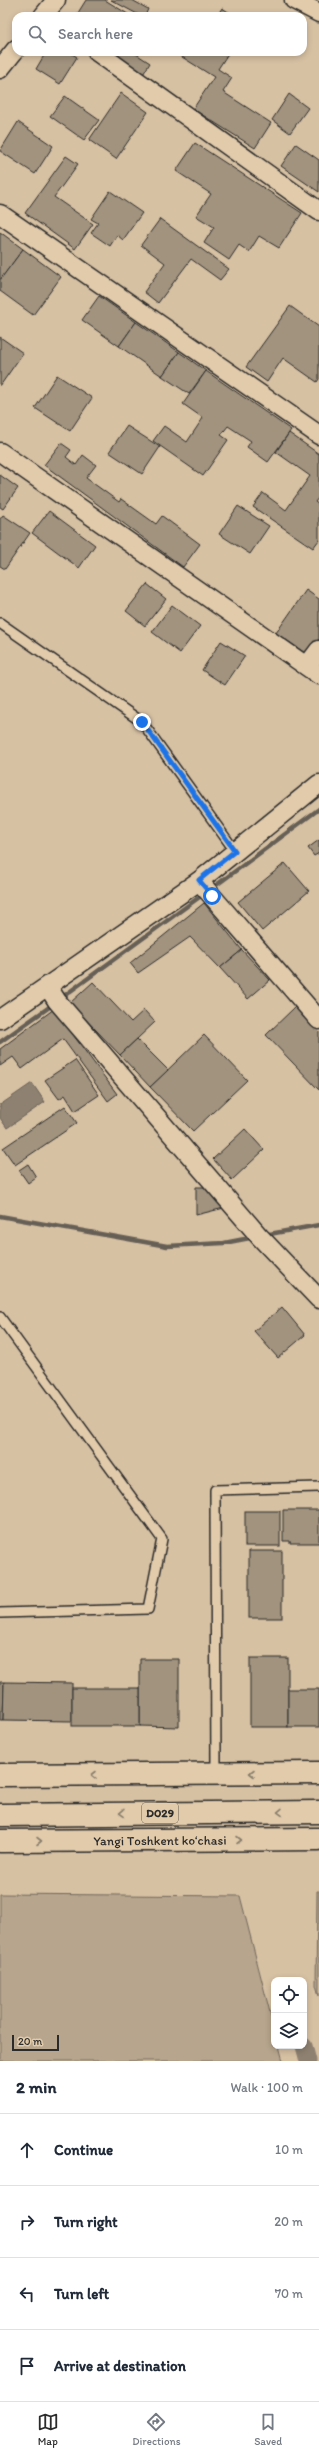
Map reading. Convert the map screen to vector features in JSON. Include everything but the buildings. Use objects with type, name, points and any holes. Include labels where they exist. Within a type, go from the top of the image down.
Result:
[{"type":"main road","points":[[0,1775],[319,1773]]},
{"type":"main road","name":"Yangi Toshkent ko‘chasi","points":[[0,1814],[319,1812]]},
{"type":"main road","name":"Yangi Toshkent ko‘chasi","points":[[0,1841],[319,1839]]},
{"type":"street","points":[[47,12],[56,0]]},
{"type":"street","points":[[294,0],[319,13]]},
{"type":"street","points":[[0,69],[12,55]]},
{"type":"street","points":[[103,56],[319,211]]},
{"type":"street","points":[[0,214],[319,435]]},
{"type":"street","points":[[0,452],[313,671],[319,650]]},
{"type":"street","points":[[0,1019],[205,888],[235,851],[319,784]]},
{"type":"street","points":[[205,888],[319,1020]]},
{"type":"street","points":[[48,987],[57,1001],[259,1236],[319,1299]]},
{"type":"lane","points":[[0,622],[142,722],[235,851]]},
{"type":"lane","points":[[0,1317],[162,1539],[148,1608],[0,1613]]},
{"type":"lane","points":[[216,1774],[215,1490],[319,1487]]},
{"type":"shaded area","points":[[32,1083],[45,1102],[7,1128],[0,1118],[0,1105]]},
{"type":"shaded area","points":[[317,1891],[319,1891],[319,1996],[316,1985]]},
{"type":"shaded area","points":[[0,1894],[240,1896],[271,2016],[271,2049],[280,2049],[283,2061],[0,2061]]},
{"type":"waterway","points":[[211,889],[319,809]]},
{"type":"waterway","points":[[61,998],[205,893]]},
{"type":"waterway","points":[[0,1042],[55,1003]]},
{"type":"waterway","points":[[0,1216],[167,1246],[224,1243],[255,1237]]},
{"type":"waterway","points":[[264,1235],[319,1225]]},
{"type":"waterway","points":[[305,2049],[308,2061]]},
{"type":"route","points":[[142,722],[235,851],[199,880],[212,896]]}]
